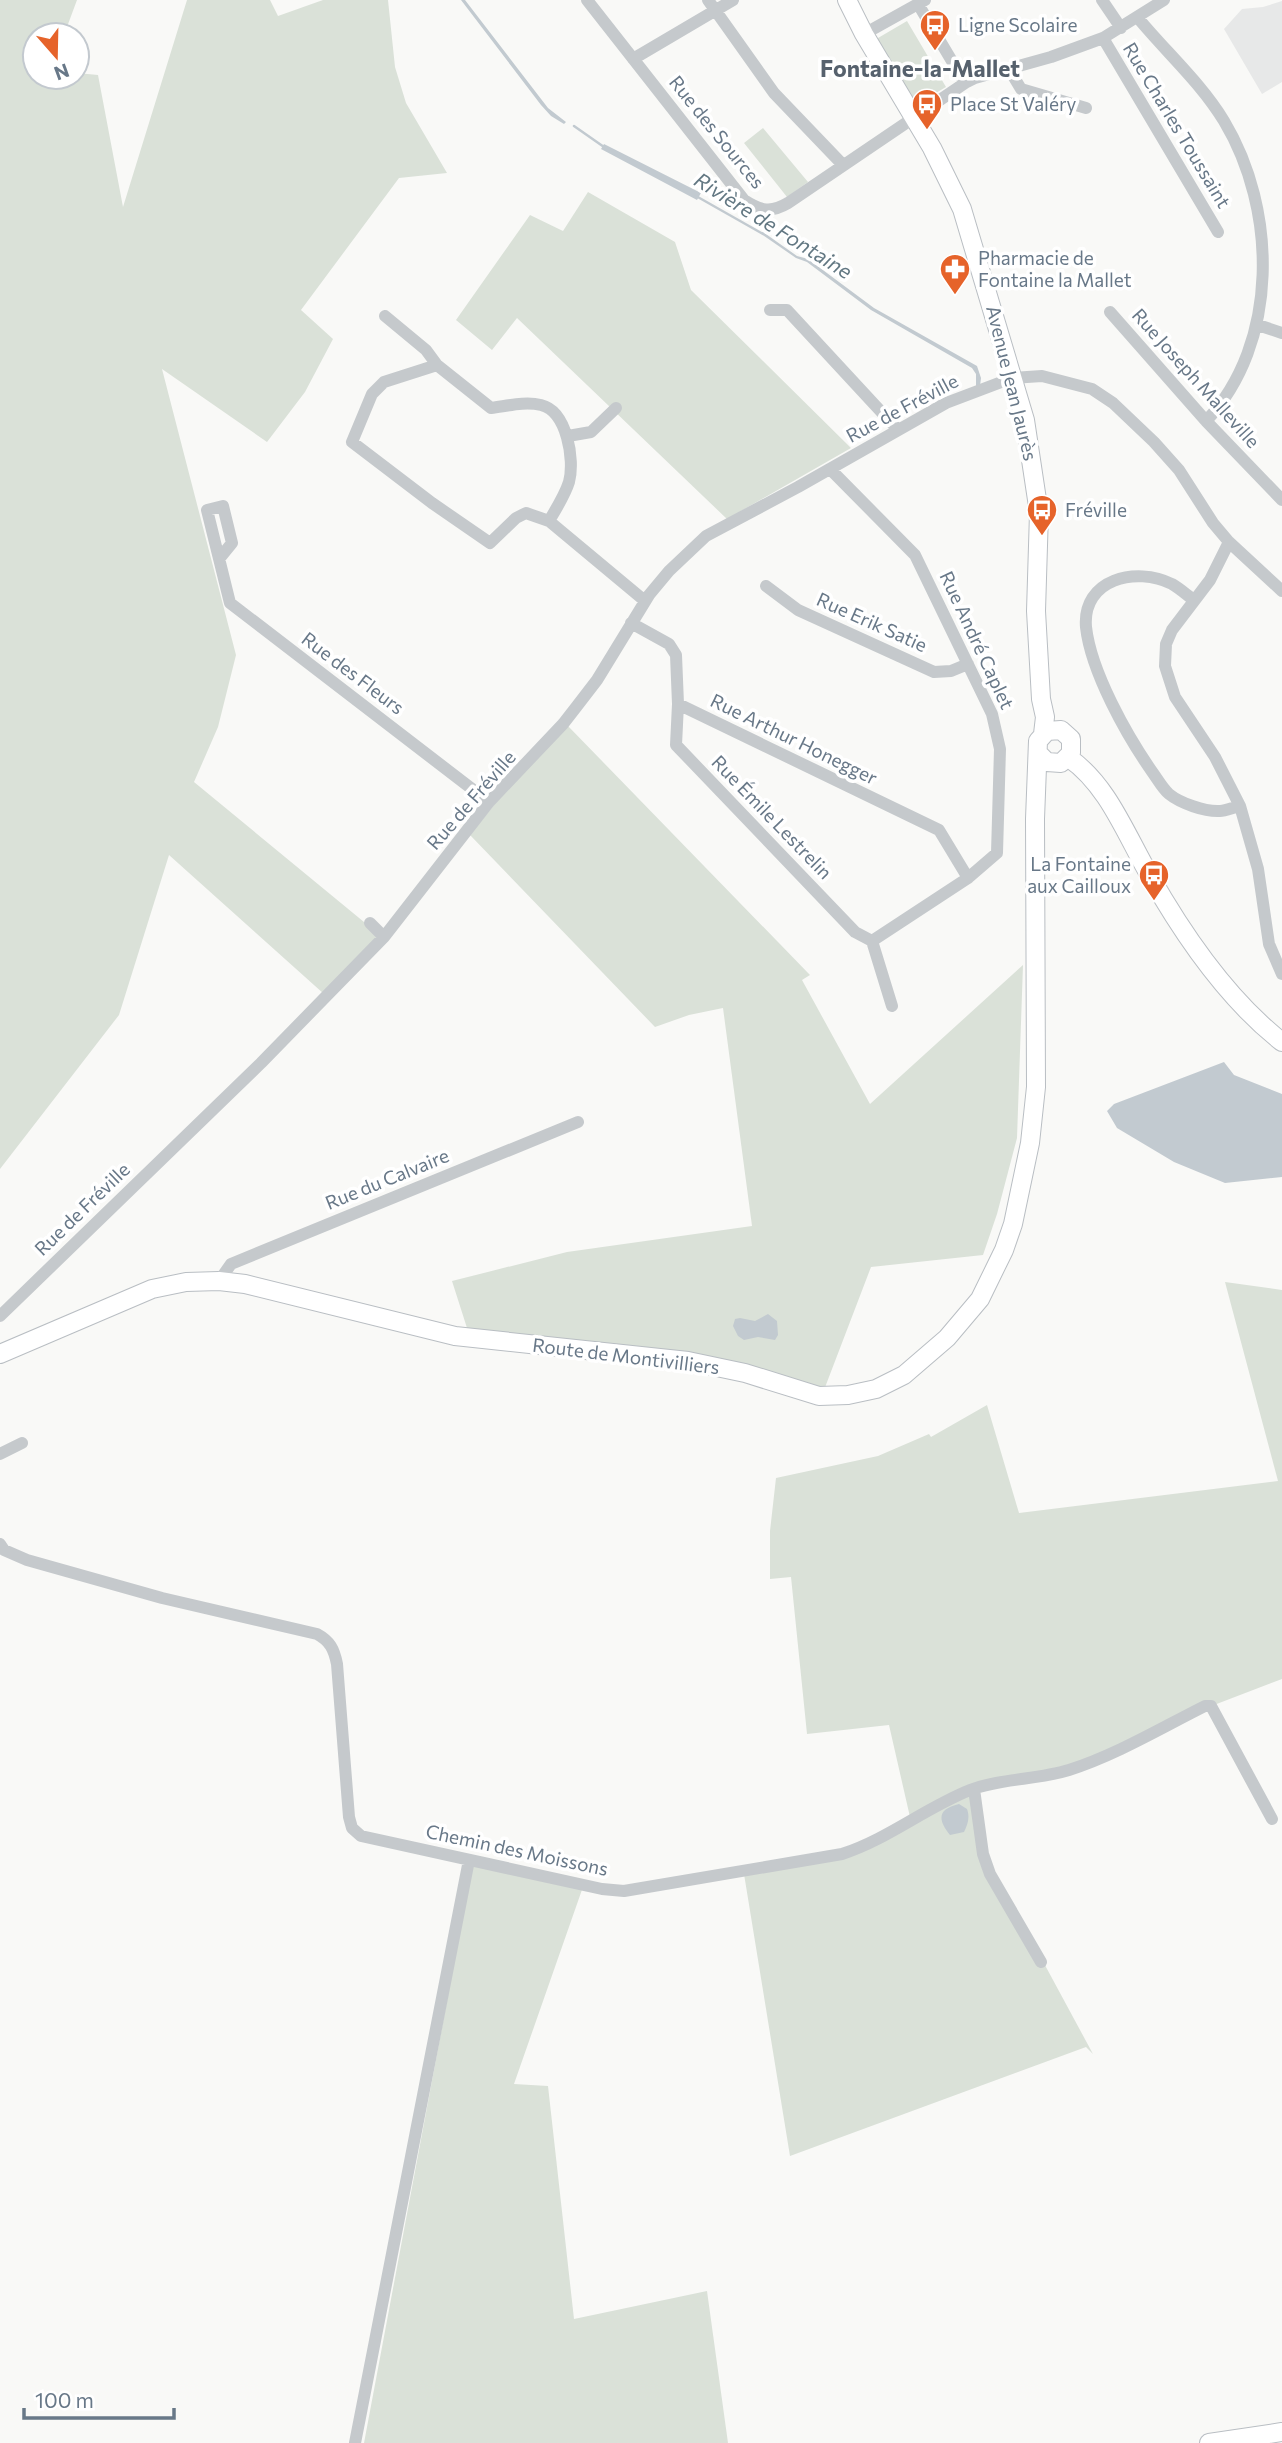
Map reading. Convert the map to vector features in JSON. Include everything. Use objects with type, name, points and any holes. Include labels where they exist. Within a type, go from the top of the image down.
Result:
[{"type":"street","name":"Rue des Sources","points":[[587,0],[744,200],[765,211],[776,210],[965,83],[1051,57],[1102,38],[1164,0]]},
{"type":"street","points":[[633,59],[711,6],[733,0]]},
{"type":"street","name":"Avenue Jean Jaurès","points":[[847,0],[864,34],[932,148],[962,209],[1025,420],[1039,513],[1036,611],[1040,674],[1053,716],[1052,732]]},
{"type":"street","points":[[1102,0],[1121,28]]},
{"type":"street","points":[[864,34],[922,2],[965,83]]},
{"type":"street","points":[[711,6],[774,93],[843,165]]},
{"type":"street","points":[[1138,18],[1223,120],[1238,148],[1254,193],[1260,226],[1262,269],[1258,325],[1236,378],[1218,409],[1206,421]]},
{"type":"street","name":"Rue Charles Toussaint","points":[[1102,38],[1218,232]]},
{"type":"street","points":[[1009,69],[1021,89],[1086,108]]},
{"type":"street","points":[[770,310],[787,310],[898,430]]},
{"type":"street","name":"Rue Joseph Malleville","points":[[1110,312],[1206,421],[1282,500]]},
{"type":"street","points":[[385,316],[426,350],[437,365],[491,408],[544,405],[558,418],[568,436],[571,457],[569,481],[549,522]]},
{"type":"street","points":[[1258,325],[1282,333]]},
{"type":"street","points":[[437,365],[384,382],[372,394],[352,442],[490,543],[516,518],[526,513],[549,522],[645,601]]},
{"type":"street","name":"Rue de Fréville","points":[[0,1315],[261,1063],[384,937],[489,802],[563,724],[597,680],[645,601],[669,571],[706,536],[946,403],[1012,378],[1042,376],[1092,389],[1113,402],[1179,470],[1213,523],[1229,542],[1282,590]]},
{"type":"street","points":[[568,436],[591,432],[616,408]]},
{"type":"street","name":"Rue André Caplet","points":[[830,469],[915,555],[992,714],[1000,749],[997,853],[968,878],[872,941]]},
{"type":"street","points":[[1229,542],[1210,580],[1178,619],[1166,644],[1165,666],[1175,697],[1215,757],[1240,806],[1258,869],[1269,944],[1282,974]]},
{"type":"street","name":"Rue des Fleurs","points":[[219,559],[230,603],[489,802]]},
{"type":"street","points":[[1194,600],[1172,584],[1149,576],[1113,580],[1102,586],[1087,611],[1086,626],[1092,653],[1134,745],[1167,793],[1181,801],[1219,811],[1240,806]]},
{"type":"street","name":"Rue Erik Satie","points":[[766,586],[798,610],[934,672],[951,671],[968,664]]},
{"type":"street","points":[[631,623],[669,644],[676,655],[678,704]]},
{"type":"street","name":"Rue Arthur Honegger","points":[[678,704],[939,830],[968,878]]},
{"type":"street","name":"Rue Émile Lestrelin","points":[[678,704],[676,744],[855,932],[872,941]]},
{"type":"street","points":[[1062,761],[1072,744],[1068,735],[1052,732],[1037,745],[1044,761],[1062,761],[1086,772],[1100,789],[1187,936],[1236,998],[1278,1033]]},
{"type":"street","name":"Route de Montivilliers","points":[[0,1354],[152,1289],[186,1282],[219,1281],[244,1284],[455,1336],[688,1361],[745,1373],[819,1396],[848,1395],[876,1389],[904,1375],[947,1338],[981,1299],[1004,1250],[1023,1184],[1036,1087],[1035,804],[1039,754]]},
{"type":"street","name":"Route de Montivilliers","points":[[1035,804],[1045,776],[1062,761]]},
{"type":"street","points":[[370,923],[384,937]]},
{"type":"street","points":[[872,941],[892,1006]]},
{"type":"street","name":"Rue du Calvaire","points":[[219,1281],[231,1264],[578,1122]]},
{"type":"street","points":[[0,1454],[22,1443]]},
{"type":"street","name":"Chemin des Moissons","points":[[2,1547],[27,1560],[162,1598],[326,1638],[331,1644],[337,1664],[352,1828],[361,1836],[602,1889],[624,1891],[842,1854],[860,1848],[934,1807],[974,1789],[1000,1781],[1068,1770],[1205,1706],[1211,1706],[1272,1819]]},
{"type":"street","points":[[974,1789],[983,1854],[990,1874],[1041,1962]]},
{"type":"street","points":[[355,2443],[469,1860]]},
{"type":"street","points":[[1209,2443],[1282,2432]]},
{"type":"shaded area","points":[[0,0],[77,0],[69,21],[21,21],[21,91],[91,91],[91,74],[98,75],[123,207],[187,0],[270,0],[278,16],[323,0],[388,0],[395,67],[406,103],[447,173],[399,178],[301,310],[333,339],[305,392],[267,442],[162,369],[236,655],[218,727],[194,782],[381,936],[324,994],[169,855],[119,1015],[0,1169]]},
{"type":"shaded area","points":[[461,0],[465,0],[548,108],[566,122],[564,124],[551,116],[541,105]]},
{"type":"shaded area","points":[[1282,1],[1282,82],[1262,94],[1224,29],[1242,9],[1263,7]]},
{"type":"shaded area","points":[[907,21],[946,87],[917,104],[911,101],[878,45],[878,38]]},
{"type":"shaded area","points":[[763,128],[808,182],[787,197],[744,143]]},
{"type":"shaded area","points":[[604,144],[701,193],[697,200],[601,149]]},
{"type":"shaded area","points":[[588,192],[675,242],[691,290],[851,448],[727,519],[517,318],[492,350],[456,320],[530,215],[563,231]]},
{"type":"shaded area","points":[[763,232],[797,256],[808,259],[874,308],[977,366],[981,378],[980,386],[976,387],[976,374],[972,368],[871,310],[807,262],[796,258],[760,233]]},
{"type":"shaded area","points":[[568,726],[810,975],[802,980],[870,1104],[1023,965],[1017,1138],[983,1255],[871,1267],[824,1390],[696,1354],[467,1328],[452,1281],[567,1252],[752,1226],[723,1008],[689,1015],[655,1027],[470,835],[498,800]]},
{"type":"shaded area","points":[[1224,1062],[1234,1075],[1282,1094],[1282,1177],[1225,1183],[1174,1162],[1117,1128],[1107,1111],[1114,1104]]},
{"type":"shaded area","points":[[1225,1282],[1282,1290],[1282,1679],[1214,1705],[1115,1754],[978,1793],[987,1858],[1093,2054],[1086,2047],[790,2156],[744,1874],[846,1850],[910,1817],[889,1725],[807,1734],[791,1577],[770,1579],[770,1531],[776,1478],[878,1456],[929,1434],[931,1437],[987,1405],[1019,1513],[1278,1481]]},
{"type":"shaded area","points":[[768,1314],[777,1321],[778,1335],[775,1340],[758,1337],[744,1340],[738,1336],[733,1326],[735,1319],[755,1321]]},
{"type":"shaded area","points":[[959,1804],[967,1809],[967,1823],[964,1832],[950,1835],[943,1824],[942,1815],[947,1809]]},
{"type":"shaded area","points":[[474,1857],[584,1884],[514,2084],[548,2086],[574,2319],[707,2291],[728,2443],[364,2443]]},
{"type":"waterway","name":"Rivière de Fontaine","points":[[574,126],[604,147]]},
{"type":"waterway","name":"Rivière de Fontaine","points":[[696,196],[763,234]]},
{"type":"place","name":"Ligne Scolaire","points":[[935,52]]},
{"type":"place","name":"Place St Valéry","points":[[927,131]]},
{"type":"place","name":"Pharmacie de Fontaine la Mallet","points":[[955,296]]},
{"type":"place","name":"Fréville","points":[[1042,537]]},
{"type":"place","name":"La Fontaine aux Cailloux","points":[[1154,902]]},
{"type":"district","name":"Fontaine-la-Mallet","points":[[920,69]]}]
